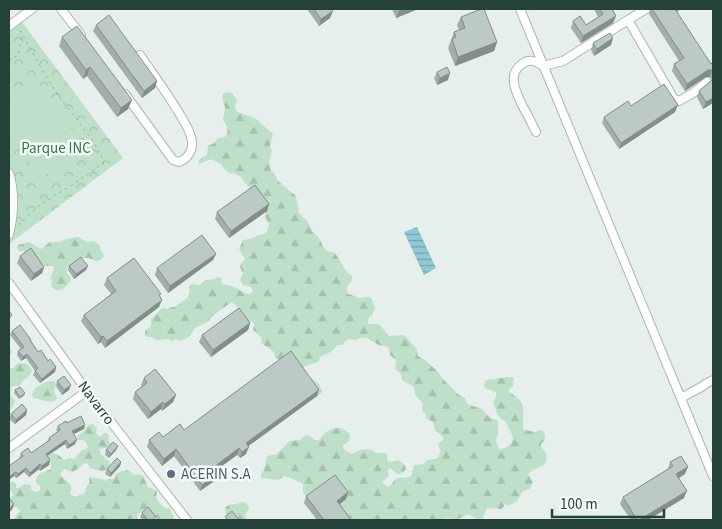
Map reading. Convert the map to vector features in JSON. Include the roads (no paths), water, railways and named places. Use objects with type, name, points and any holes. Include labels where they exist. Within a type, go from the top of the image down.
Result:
[{"type":"street","points":[[12,24],[32,9]]},
{"type":"street","points":[[61,9],[84,40]]},
{"type":"street","points":[[520,9],[713,476]]},
{"type":"street","points":[[536,132],[515,88],[514,74],[519,66],[529,60],[536,61],[543,66],[563,61],[646,9]]},
{"type":"street","points":[[628,20],[674,99],[679,101],[707,82]]},
{"type":"street","points":[[119,87],[173,160],[179,162],[185,160],[191,152],[192,142],[190,134],[173,104],[140,55]]},
{"type":"street","points":[[9,172],[13,197],[13,220],[9,234]]},
{"type":"street","name":"Navarro","points":[[9,283],[87,391],[187,520]]},
{"type":"street","points":[[681,398],[713,380]]},
{"type":"street","points":[[9,448],[87,391]]},
{"type":"water","points":[[417,227],[436,268],[424,275],[404,232]]},
{"type":"place","name":"ACERIN S.A","points":[[171,474]]},
{"type":"park label","name":"Parque INC","points":[[56,148]]}]
